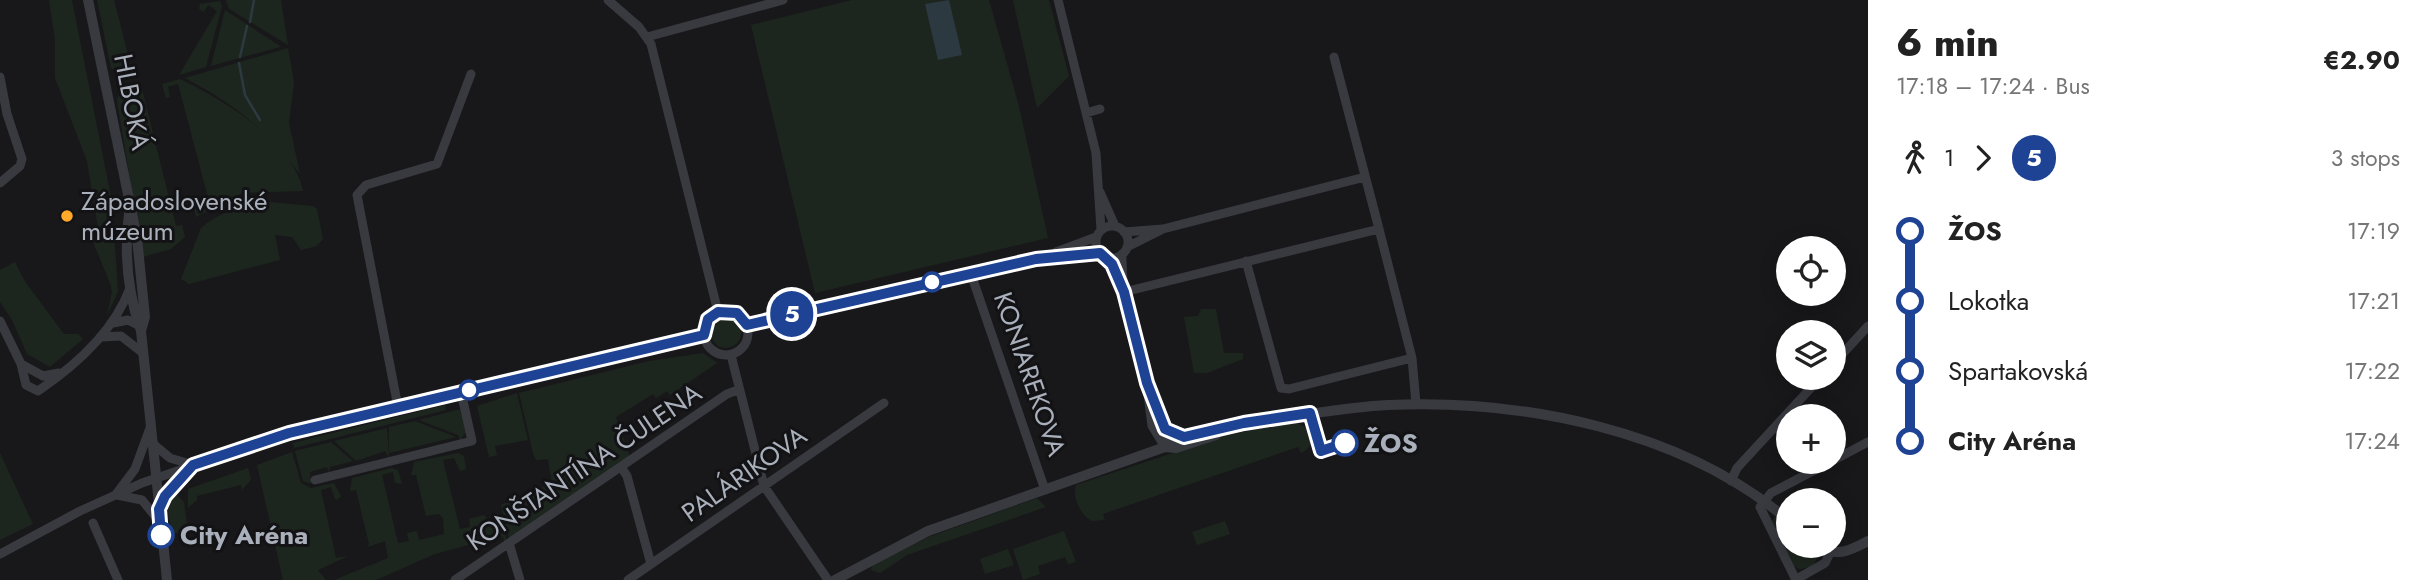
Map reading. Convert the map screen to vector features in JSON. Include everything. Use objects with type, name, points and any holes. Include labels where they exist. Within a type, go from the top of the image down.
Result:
[{"type":"street","name":"HLBOKÁ","points":[[88,0],[129,214],[136,238],[145,317],[140,329]]},
{"type":"street","points":[[608,0],[647,37],[718,312]]},
{"type":"street","points":[[647,37],[783,0]]},
{"type":"street","points":[[1058,0],[1067,18],[1096,153],[1098,233],[1103,255],[1124,292]]},
{"type":"street","points":[[1334,57],[1412,358],[1416,404]]},
{"type":"street","points":[[398,407],[356,200],[362,187],[437,164],[471,74]]},
{"type":"street","points":[[0,77],[2,97],[22,155],[20,166],[0,183]]},
{"type":"street","points":[[1086,113],[1100,109]]},
{"type":"street","points":[[1099,190],[1115,226],[1124,232],[1163,229],[1365,177]]},
{"type":"street","name":"HLBOKÁ","points":[[129,214],[126,236],[130,288],[134,315],[140,329],[167,580]]},
{"type":"street","points":[[1036,259],[1115,226]]},
{"type":"street","points":[[747,325],[1036,259],[1124,251],[1163,229]]},
{"type":"street","points":[[1124,292],[1379,229]]},
{"type":"street","points":[[1124,232],[1124,292],[1147,383],[1165,429],[1165,447]]},
{"type":"street","points":[[1246,261],[1281,388],[1289,389],[1412,358]]},
{"type":"street","name":"KONIAREKOVA","points":[[971,274],[1045,490]]},
{"type":"street","points":[[34,375],[30,389],[38,391],[101,337],[113,323],[130,288]]},
{"type":"street","points":[[718,312],[737,313],[747,325],[745,345],[731,355],[714,352],[704,335],[708,319],[718,312]]},
{"type":"street","points":[[113,323],[128,320],[140,329]]},
{"type":"street","points":[[0,321],[21,363],[43,387]]},
{"type":"street","points":[[1846,350],[1868,326]]},
{"type":"street","points":[[0,554],[115,494],[156,477],[279,436],[704,335]]},
{"type":"street","points":[[101,337],[121,336],[143,353]]},
{"type":"street","points":[[731,355],[764,486],[828,580]]},
{"type":"street","points":[[34,375],[59,373]]},
{"type":"street","points":[[1147,383],[1146,398],[1156,436],[1165,447]]},
{"type":"street","name":"KONŠTANTÍNA ČULENA","points":[[455,580],[727,394],[738,390]]},
{"type":"street","points":[[1731,481],[1737,467],[1809,390]]},
{"type":"street","points":[[315,480],[472,442],[461,392]]},
{"type":"street","name":"PALÁRIKOVA","points":[[628,580],[884,403]]},
{"type":"street","name":"KONIAREKOVA","points":[[835,580],[928,531],[1165,447],[1184,437],[1330,410],[1416,404],[1500,407],[1574,420],[1627,435],[1731,481],[1776,511]]},
{"type":"street","name":"KONIAREKOVA","points":[[1165,447],[1176,448],[1267,420]]},
{"type":"street","points":[[115,494],[135,469],[150,426]]},
{"type":"street","points":[[1165,429],[1184,437]]},
{"type":"street","points":[[1148,453],[1156,436]]},
{"type":"street","points":[[1846,454],[1868,442]]},
{"type":"street","points":[[152,443],[170,458],[193,465]]},
{"type":"street","points":[[115,494],[142,500],[159,515],[165,496],[193,465]]},
{"type":"street","points":[[621,467],[627,476],[651,564]]},
{"type":"street","points":[[1807,474],[1771,493],[1763,502],[1761,512],[1796,580],[1825,563],[1828,558]]},
{"type":"street","points":[[93,523],[118,580]]},
{"type":"street","points":[[1846,551],[1868,541]]},
{"type":"street","points":[[509,543],[520,580]]},
{"type":"shaded area","points":[[49,0],[72,0],[112,202],[118,291],[107,316],[112,292],[91,237],[99,233],[87,161],[55,78],[55,40]]},
{"type":"shaded area","points":[[97,0],[114,0],[129,58],[125,59],[131,75],[121,76],[111,68]]},
{"type":"shaded area","points":[[226,0],[281,0],[288,45],[229,9]]},
{"type":"shaded area","points":[[852,0],[989,0],[1019,106],[1048,238],[815,293],[751,25]]},
{"type":"shaded area","points":[[949,0],[962,55],[938,60],[925,4]]},
{"type":"shaded area","points":[[1013,0],[1049,0],[1069,76],[1037,108]]},
{"type":"shaded area","points":[[220,1],[222,6],[206,67],[179,75],[217,11],[208,5],[204,12],[199,9],[200,4]]},
{"type":"shaded area","points":[[225,10],[280,46],[280,47],[211,66]]},
{"type":"shaded area","points":[[288,48],[294,82],[289,123],[300,174],[275,144],[248,119],[219,97],[185,78]]},
{"type":"shaded area","points":[[180,79],[235,110],[271,139],[297,173],[303,191],[242,193],[196,217],[192,199],[196,197],[199,208],[210,205],[178,84],[168,87],[170,97],[166,98],[162,84]]},
{"type":"shaded area","points":[[135,84],[142,89],[176,226],[182,225],[185,237],[171,249],[143,257],[117,101],[119,90]]},
{"type":"shaded area","points":[[269,202],[313,206],[317,209],[323,239],[317,246],[301,250],[292,237],[275,235],[280,260],[189,284],[181,279],[201,228],[224,213],[242,208],[269,206]]},
{"type":"shaded area","points":[[15,262],[24,280],[64,334],[78,334],[83,339],[50,367],[27,354],[12,320],[0,302],[0,270]]},
{"type":"shaded area","points":[[1201,309],[1216,309],[1224,353],[1243,353],[1243,359],[1207,373],[1194,373],[1184,317],[1198,316]]},
{"type":"shaded area","points":[[726,318],[732,319],[740,327],[740,339],[732,347],[726,348],[720,347],[712,339],[711,333],[712,327],[720,319]]},
{"type":"shaded area","points":[[703,353],[722,366],[717,363],[670,395],[667,391],[656,398],[653,394],[616,417],[630,457],[509,539],[501,505],[552,483],[548,459],[536,460],[533,453],[519,393],[649,361]]},
{"type":"shaded area","points":[[517,393],[528,440],[495,446],[497,455],[489,457],[477,406]]},
{"type":"shaded area","points":[[445,405],[446,410],[294,448],[293,443]]},
{"type":"shaded area","points":[[460,409],[466,432],[460,441],[458,435],[419,420]]},
{"type":"shaded area","points":[[415,421],[456,437],[389,453],[389,427]]},
{"type":"shaded area","points":[[1294,421],[1310,430],[1311,434],[1309,447],[1301,453],[1298,447],[1103,514],[1105,520],[1092,521],[1078,505],[1076,485],[1224,436]]},
{"type":"shaded area","points":[[387,428],[389,459],[385,451],[356,461],[334,441]]},
{"type":"shaded area","points":[[331,442],[353,461],[330,467],[329,473],[327,467],[310,472],[311,484],[303,481],[295,451]]},
{"type":"shaded area","points":[[292,452],[301,483],[311,488],[334,483],[341,496],[337,500],[331,487],[321,490],[336,558],[348,556],[318,570],[326,580],[283,580],[257,465]]},
{"type":"shaded area","points":[[0,453],[33,524],[0,540]]},
{"type":"shaded area","points":[[458,453],[464,456],[466,469],[460,471],[454,458],[443,460],[460,529],[470,527],[469,519],[484,515],[488,521],[496,519],[495,514],[499,513],[507,541],[505,542],[502,536],[435,554],[376,580],[334,580],[388,558],[385,541],[367,547],[369,544],[356,490],[350,491],[352,478],[392,468],[398,470],[402,484],[395,483],[393,472],[382,475],[398,543],[409,541],[407,533],[417,531],[419,540],[444,534],[443,518],[439,514],[426,516],[416,475],[411,475],[414,462]]},
{"type":"shaded area","points":[[248,468],[251,480],[242,490],[241,485],[197,496],[197,500],[188,508],[188,489]]},
{"type":"shaded area","points":[[173,491],[184,502],[189,540],[179,541],[178,533],[174,533],[170,522],[168,506]]},
{"type":"shaded area","points":[[1037,498],[1046,507],[907,555],[880,573],[871,570],[873,564],[929,537]]},
{"type":"shaded area","points":[[1776,518],[1776,532],[1771,522]]},
{"type":"shaded area","points":[[1225,521],[1230,534],[1197,545],[1192,532]]},
{"type":"shaded area","points":[[1064,531],[1076,562],[1068,564],[1065,557],[1038,566],[1040,574],[1023,580],[1013,549]]},
{"type":"shaded area","points":[[1008,549],[1014,565],[985,574],[980,559]]},
{"type":"shaded area","points":[[1790,558],[1816,558],[1812,567],[1799,569]]},
{"type":"waterway","points":[[250,22],[254,0]]},
{"type":"waterway","points":[[240,57],[247,26]]},
{"type":"waterway","points":[[239,63],[245,95],[260,120]]},
{"type":"bus line","name":"5","points":[[161,535],[159,509],[165,496],[193,465],[279,436],[704,335],[708,319],[718,312],[737,313],[747,325],[1036,259],[1093,251],[1107,257],[1124,292],[1147,383],[1165,429],[1170,433],[1184,437],[1244,423],[1310,413],[1321,451],[1345,443]]},
{"type":"place","name":"Západoslovenské múzeum","points":[[67,216]]},
{"type":"place","name":"ŽOS","points":[[1345,443]]},
{"type":"place","name":"City Aréna","points":[[161,535]]}]
